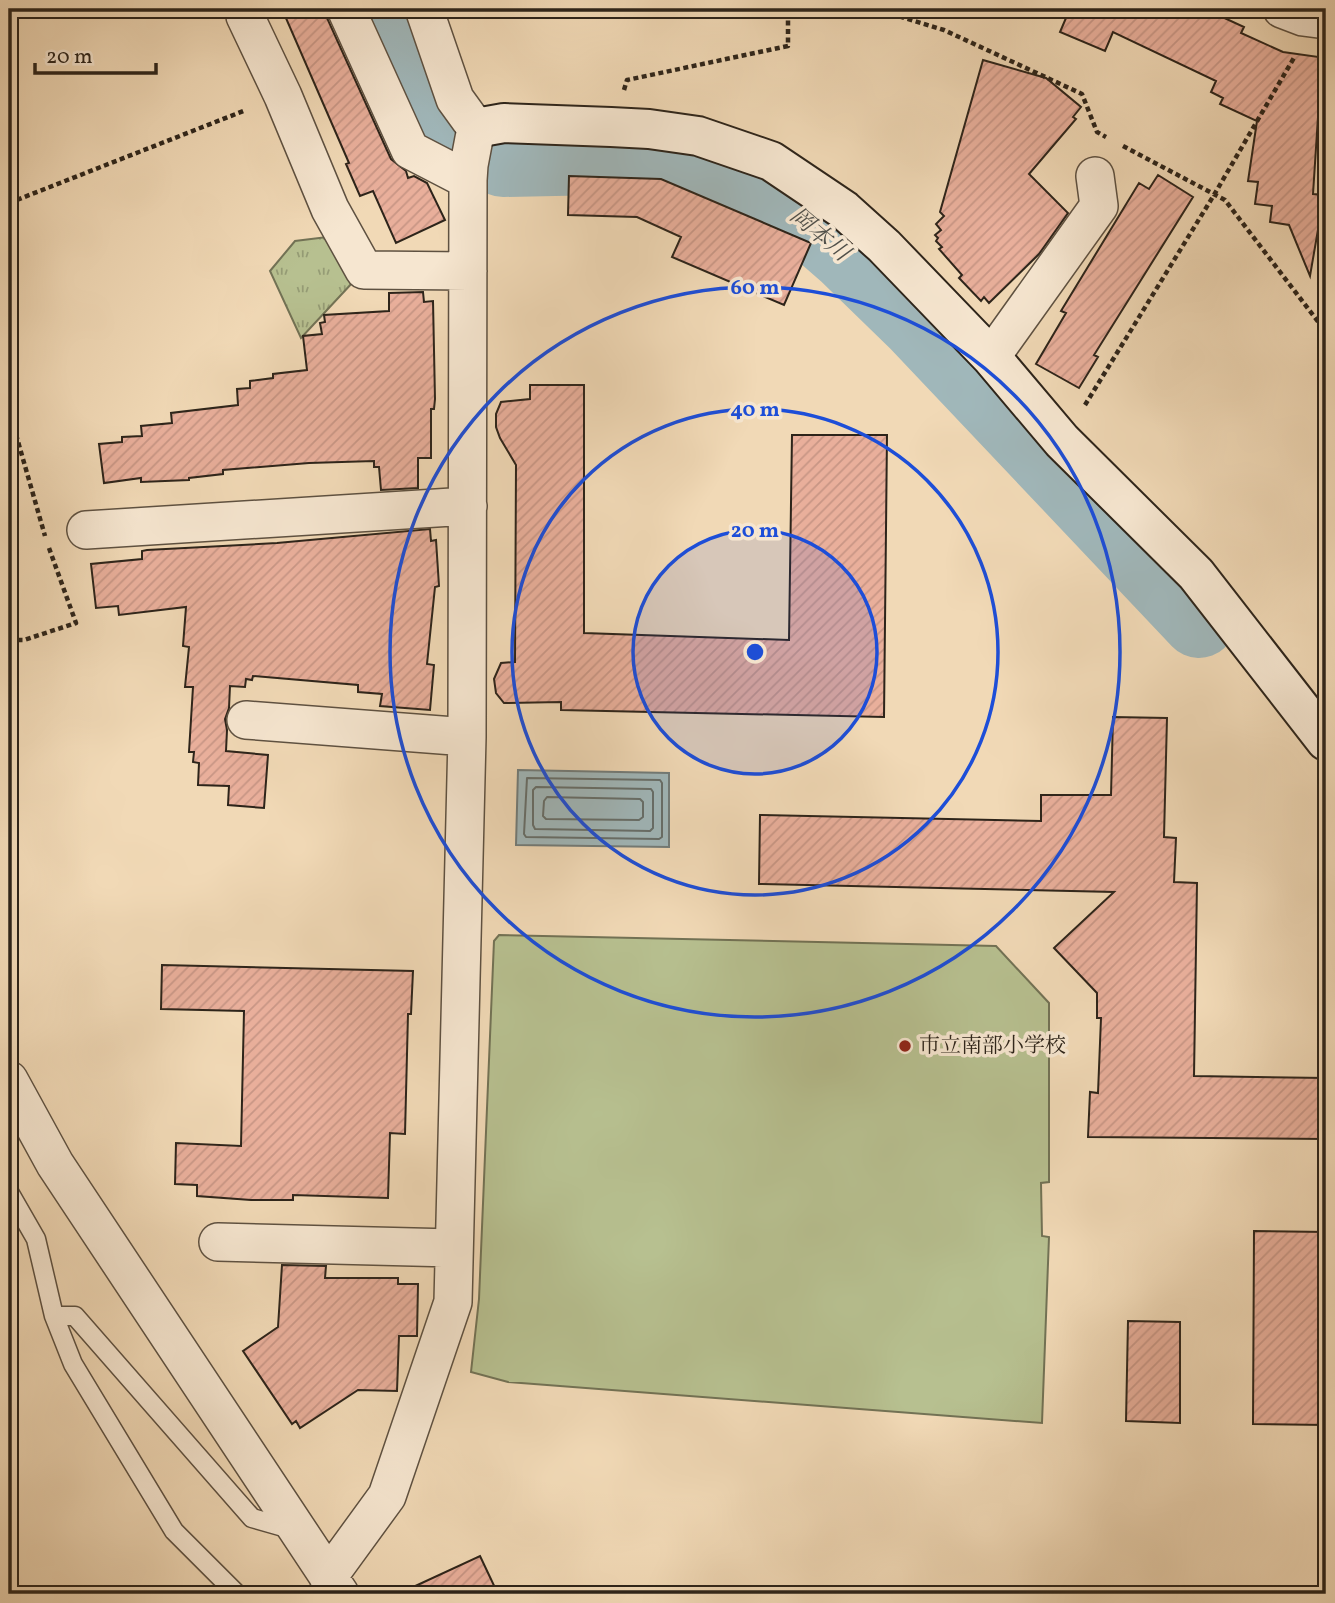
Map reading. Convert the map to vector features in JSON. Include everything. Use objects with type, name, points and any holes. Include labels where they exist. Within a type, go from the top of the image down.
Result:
[{"type":"street","points":[[345,9],[410,150],[472,153],[504,123],[649,129],[698,136],[771,161],[844,210],[884,246],[991,356],[1062,441],[1196,573],[1326,741]]},
{"type":"street","points":[[9,1080],[55,1164],[334,1586],[387,1496],[453,1302],[467,737],[468,271],[472,153],[424,9]]},
{"type":"street","points":[[1282,9],[1303,17],[1322,20]]},
{"type":"street","points":[[245,16],[283,96],[330,209],[364,270],[468,271]]},
{"type":"street","points":[[991,356],[1099,206],[1095,176]]},
{"type":"street","points":[[86,530],[468,506]]},
{"type":"street","points":[[246,720],[467,737]]},
{"type":"street","points":[[218,1241],[453,1248]]},
{"type":"lane","points":[[9,1192],[36,1239],[54,1316],[73,1364],[174,1531],[237,1594]]},
{"type":"lane","points":[[54,1316],[75,1316],[251,1518],[297,1531]]},
{"type":"path","points":[[611,127],[628,80],[788,46],[788,9]]},
{"type":"path","points":[[1062,441],[1322,20]]},
{"type":"path","points":[[9,203],[283,96]]},
{"type":"path","points":[[9,410],[46,539],[76,623],[24,640],[9,640]]},
{"type":"green space","points":[[327,237],[353,282],[301,338],[270,271],[295,241]]},
{"type":"green space","points":[[499,935],[996,946],[1049,1003],[1049,1182],[1041,1183],[1042,1236],[1049,1237],[1042,1423],[508,1382],[471,1372],[479,1299],[494,941]]},
{"type":"water","points":[[518,770],[669,773],[669,847],[516,845]]},
{"type":"building","points":[[282,9],[325,9],[391,159],[406,171],[408,178],[414,176],[427,183],[445,220],[396,243],[373,191],[360,196],[346,164],[349,163]]},
{"type":"building","points":[[1064,9],[1205,9],[1244,27],[1241,33],[1283,52],[1326,58],[1326,118],[1318,117],[1313,194],[1324,195],[1310,276],[1289,225],[1270,222],[1272,206],[1255,204],[1258,182],[1248,181],[1257,121],[1220,104],[1223,98],[1211,92],[1216,81],[1113,32],[1105,51],[1060,32],[1069,11]]},
{"type":"building","points":[[983,60],[1046,78],[1081,107],[1073,117],[1076,119],[1029,174],[1068,213],[1039,254],[989,303],[984,297],[981,301],[959,278],[962,275],[939,249],[942,247],[936,241],[938,238],[935,235],[941,230],[936,224],[944,216],[940,212]]},
{"type":"building","points":[[1158,175],[1193,197],[1094,355],[1098,357],[1079,388],[1036,364],[1066,313],[1061,311],[1139,183],[1149,189]]},
{"type":"building","points":[[569,176],[661,179],[811,243],[784,305],[672,257],[681,237],[637,217],[568,215]]},
{"type":"building","points":[[423,292],[424,302],[433,301],[435,399],[434,409],[431,409],[431,458],[418,458],[418,488],[381,490],[379,467],[374,467],[374,461],[223,470],[223,474],[189,480],[141,482],[141,478],[104,483],[99,444],[122,442],[122,437],[142,436],[141,426],[172,423],[171,413],[238,405],[237,389],[250,388],[250,381],[273,378],[273,374],[307,370],[303,336],[322,334],[320,323],[325,322],[324,315],[389,311],[389,293]]},
{"type":"building","points":[[530,385],[584,385],[584,633],[789,640],[792,435],[887,435],[884,717],[561,710],[561,702],[504,703],[496,693],[494,679],[501,663],[515,662],[516,465],[500,438],[496,427],[496,414],[501,402],[530,399]]},
{"type":"building","points":[[430,529],[431,541],[436,540],[439,586],[435,587],[427,664],[434,665],[430,710],[380,706],[382,694],[358,692],[358,685],[253,676],[252,680],[246,679],[245,687],[230,686],[229,708],[225,719],[226,751],[268,755],[264,808],[228,805],[229,786],[198,785],[199,763],[193,762],[194,752],[189,752],[193,687],[185,687],[189,647],[183,646],[186,607],[119,615],[118,606],[96,608],[91,564],[142,559],[142,551],[147,550],[277,543]]},
{"type":"building","points":[[1113,717],[1167,718],[1164,837],[1176,838],[1174,882],[1197,883],[1194,1076],[1326,1078],[1326,1139],[1088,1137],[1090,1092],[1098,1093],[1101,1018],[1097,1018],[1097,993],[1054,948],[1114,892],[759,884],[760,815],[1041,821],[1041,795],[1111,795]]},
{"type":"building","points":[[162,965],[413,971],[411,1014],[408,1014],[405,1134],[390,1133],[388,1198],[293,1195],[293,1200],[251,1200],[197,1196],[197,1185],[175,1184],[176,1143],[241,1146],[244,1011],[161,1009]]},
{"type":"building","points":[[1254,1231],[1326,1232],[1326,1425],[1253,1424]]},
{"type":"building","points":[[282,1265],[326,1266],[325,1278],[398,1278],[398,1284],[418,1284],[417,1336],[399,1336],[397,1391],[358,1390],[300,1428],[296,1421],[292,1424],[243,1351],[278,1327]]},
{"type":"building","points":[[1128,1321],[1180,1322],[1180,1423],[1126,1421]]},
{"type":"building","points":[[480,1556],[498,1594],[398,1594]]},
{"type":"waterway","name":"岡本川","points":[[379,9],[425,111],[443,134],[503,160],[602,158],[689,165],[744,183],[799,213],[918,324],[1199,621]]},
{"type":"place","name":"市立南部小学校","points":[[905,1046]]}]
